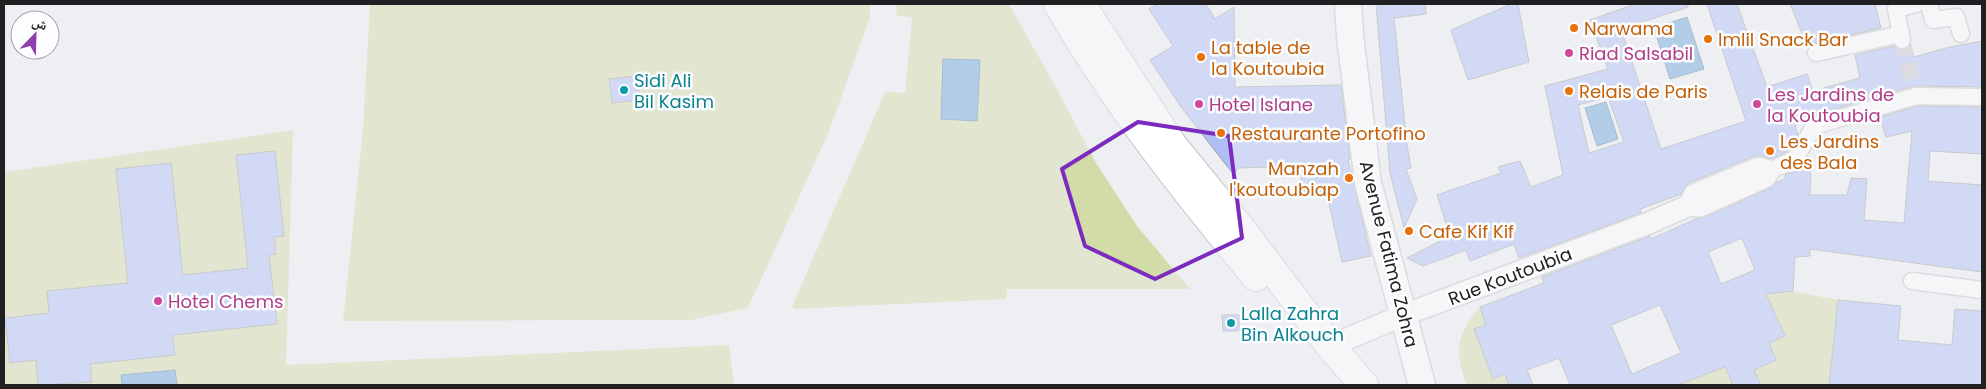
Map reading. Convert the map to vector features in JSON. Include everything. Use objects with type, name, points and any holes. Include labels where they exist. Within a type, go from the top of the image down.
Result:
[{"type":"main road","points":[[1058,4],[1096,68],[1150,145],[1185,192],[1311,342],[1339,385]]},
{"type":"main road","points":[[1081,4],[1172,144],[1243,231],[1330,346],[1364,385]]},
{"type":"street","name":"Avenue Fatima Zohra","points":[[1348,4],[1350,36],[1368,183],[1422,385]]},
{"type":"street","points":[[1816,53],[1901,37],[1896,9],[1916,4]]},
{"type":"street","points":[[1928,4],[1933,20],[1956,17],[1960,34]]},
{"type":"street","name":"Rue Koutoubia","points":[[1330,346],[1404,315],[1690,205],[1694,195],[1758,168],[1770,171],[1795,159],[1814,126],[1915,92],[1982,97]]},
{"type":"street","points":[[1912,281],[1982,290]]},
{"type":"highlighted area","points":[[1138,122],[1229,136],[1242,238],[1155,279],[1085,246],[1062,169]]},
{"type":"green space","points":[[370,4],[870,4],[870,17],[828,134],[748,308],[691,320],[343,321],[363,130]]},
{"type":"green space","points":[[897,4],[1009,4],[1096,163],[1137,226],[1190,289],[1007,289],[1006,299],[794,309],[792,307],[885,92],[905,93],[912,18],[896,15]]},
{"type":"green space","points":[[293,130],[286,365],[729,345],[734,385],[4,385],[4,172]]},
{"type":"green space","points":[[1793,291],[1838,300],[1829,385],[1756,385],[1759,384],[1754,370],[1776,360],[1769,343],[1785,336],[1766,294]]},
{"type":"green space","points":[[1480,307],[1486,325],[1475,329],[1494,379],[1505,374],[1509,385],[1467,385],[1460,363],[1460,344],[1466,326]]},
{"type":"green space","points":[[1725,367],[1733,385],[1678,385]]},
{"type":"water","points":[[1687,17],[1704,69],[1670,79],[1654,28]]},
{"type":"water","points":[[943,59],[980,60],[977,121],[941,119]]},
{"type":"water","points":[[1606,102],[1618,139],[1597,146],[1585,108]]},
{"type":"water","points":[[175,370],[177,385],[122,385],[121,375]]},
{"type":"building","points":[[1158,4],[1206,4],[1215,19],[1234,7],[1235,87],[1341,85],[1350,159],[1348,159],[1371,256],[1342,262],[1327,195],[1302,191],[1300,166],[1239,168],[1233,173],[1227,166],[1181,107],[1150,60],[1173,46],[1149,9]]},
{"type":"building","points":[[1376,4],[1425,4],[1426,14],[1394,18],[1411,168],[1406,169],[1417,199],[1404,228],[1390,173]]},
{"type":"building","points":[[1511,4],[1518,4],[1529,62],[1468,80],[1451,30]]},
{"type":"building","points":[[1635,4],[1688,4],[1688,7],[1621,29],[1661,149],[1746,121],[1707,4],[1737,4],[1767,87],[1807,74],[1813,91],[1860,78],[1855,55],[1894,46],[1903,50],[1910,45],[1914,57],[1982,41],[1982,87],[1913,86],[1811,116],[1795,126],[1798,135],[1788,151],[1772,159],[1754,156],[1689,183],[1681,194],[1640,209],[1641,213],[1519,258],[1514,244],[1470,261],[1466,250],[1423,266],[1407,258],[1450,236],[1437,195],[1501,173],[1498,167],[1520,161],[1531,187],[1563,175],[1545,86],[1608,69],[1590,20]],"holes":[[[1608,97],[1624,142],[1589,153],[1578,105]]]},
{"type":"building","points":[[1790,4],[1875,4],[1881,28],[1814,43],[1808,48]]},
{"type":"building","name":"Sidi Ali Bil Kasim","points":[[637,76],[640,100],[612,103],[609,79]]},
{"type":"building","points":[[1917,106],[1982,107],[1982,154],[1930,151],[1928,181],[1982,185],[1982,272],[1810,249],[1810,256],[1795,257],[1793,291],[1766,294],[1785,336],[1769,343],[1776,360],[1754,370],[1761,385],[1733,385],[1725,367],[1678,385],[1570,385],[1559,358],[1527,370],[1533,385],[1509,385],[1505,374],[1493,379],[1474,329],[1486,325],[1480,307],[1544,283],[1542,277],[1650,236],[1651,239],[1698,218],[1705,217],[1770,188],[1786,178],[1785,175],[1787,174],[1811,167],[1810,195],[1847,195],[1851,178],[1867,179],[1864,220],[1904,223],[1912,131],[1886,137],[1880,117]],"holes":[[[1742,238],[1755,270],[1721,284],[1708,252]],[[1660,305],[1681,353],[1632,374],[1611,325]]]},
{"type":"building","points":[[275,151],[284,236],[274,237],[276,254],[269,255],[277,324],[173,335],[175,355],[90,364],[92,382],[38,385],[36,360],[10,363],[5,318],[49,313],[47,291],[128,283],[116,169],[171,163],[183,275],[248,268],[236,155]]},
{"type":"building","points":[[1838,300],[1901,306],[1898,340],[1952,345],[1955,309],[1982,311],[1982,385],[1829,385]]},
{"type":"building","name":"Lalla Zahra Bin Alkouch","points":[[1222,315],[1239,315],[1239,331],[1223,331]]},
{"type":"tunnel","points":[[1902,40],[1914,88]]},
{"type":"place","name":"Narwama","points":[[1574,28]]},
{"type":"place","name":"Imlil Snack Bar","points":[[1708,39]]},
{"type":"place","name":"Riad Salsabil","points":[[1569,53]]},
{"type":"place","name":"La table de la Koutoubia","points":[[1201,57]]},
{"type":"place","name":"Sidi Ali Bil Kasim","points":[[624,90]]},
{"type":"place","name":"Relais de Paris","points":[[1569,91]]},
{"type":"place","name":"Hotel Islane","points":[[1199,104]]},
{"type":"place","name":"Les Jardins de la Koutoubia","points":[[1757,104]]},
{"type":"place","name":"Restaurante Portofino","points":[[1221,133]]},
{"type":"place","name":"Les Jardins des Bala","points":[[1770,151]]},
{"type":"place","name":"Manzah l'koutoubiap","points":[[1349,178]]},
{"type":"place","name":"Cafe Kif Kif","points":[[1409,231]]},
{"type":"place","name":"Hotel Chems","points":[[158,301]]},
{"type":"place","name":"Lalla Zahra Bin Alkouch","points":[[1231,323]]}]
